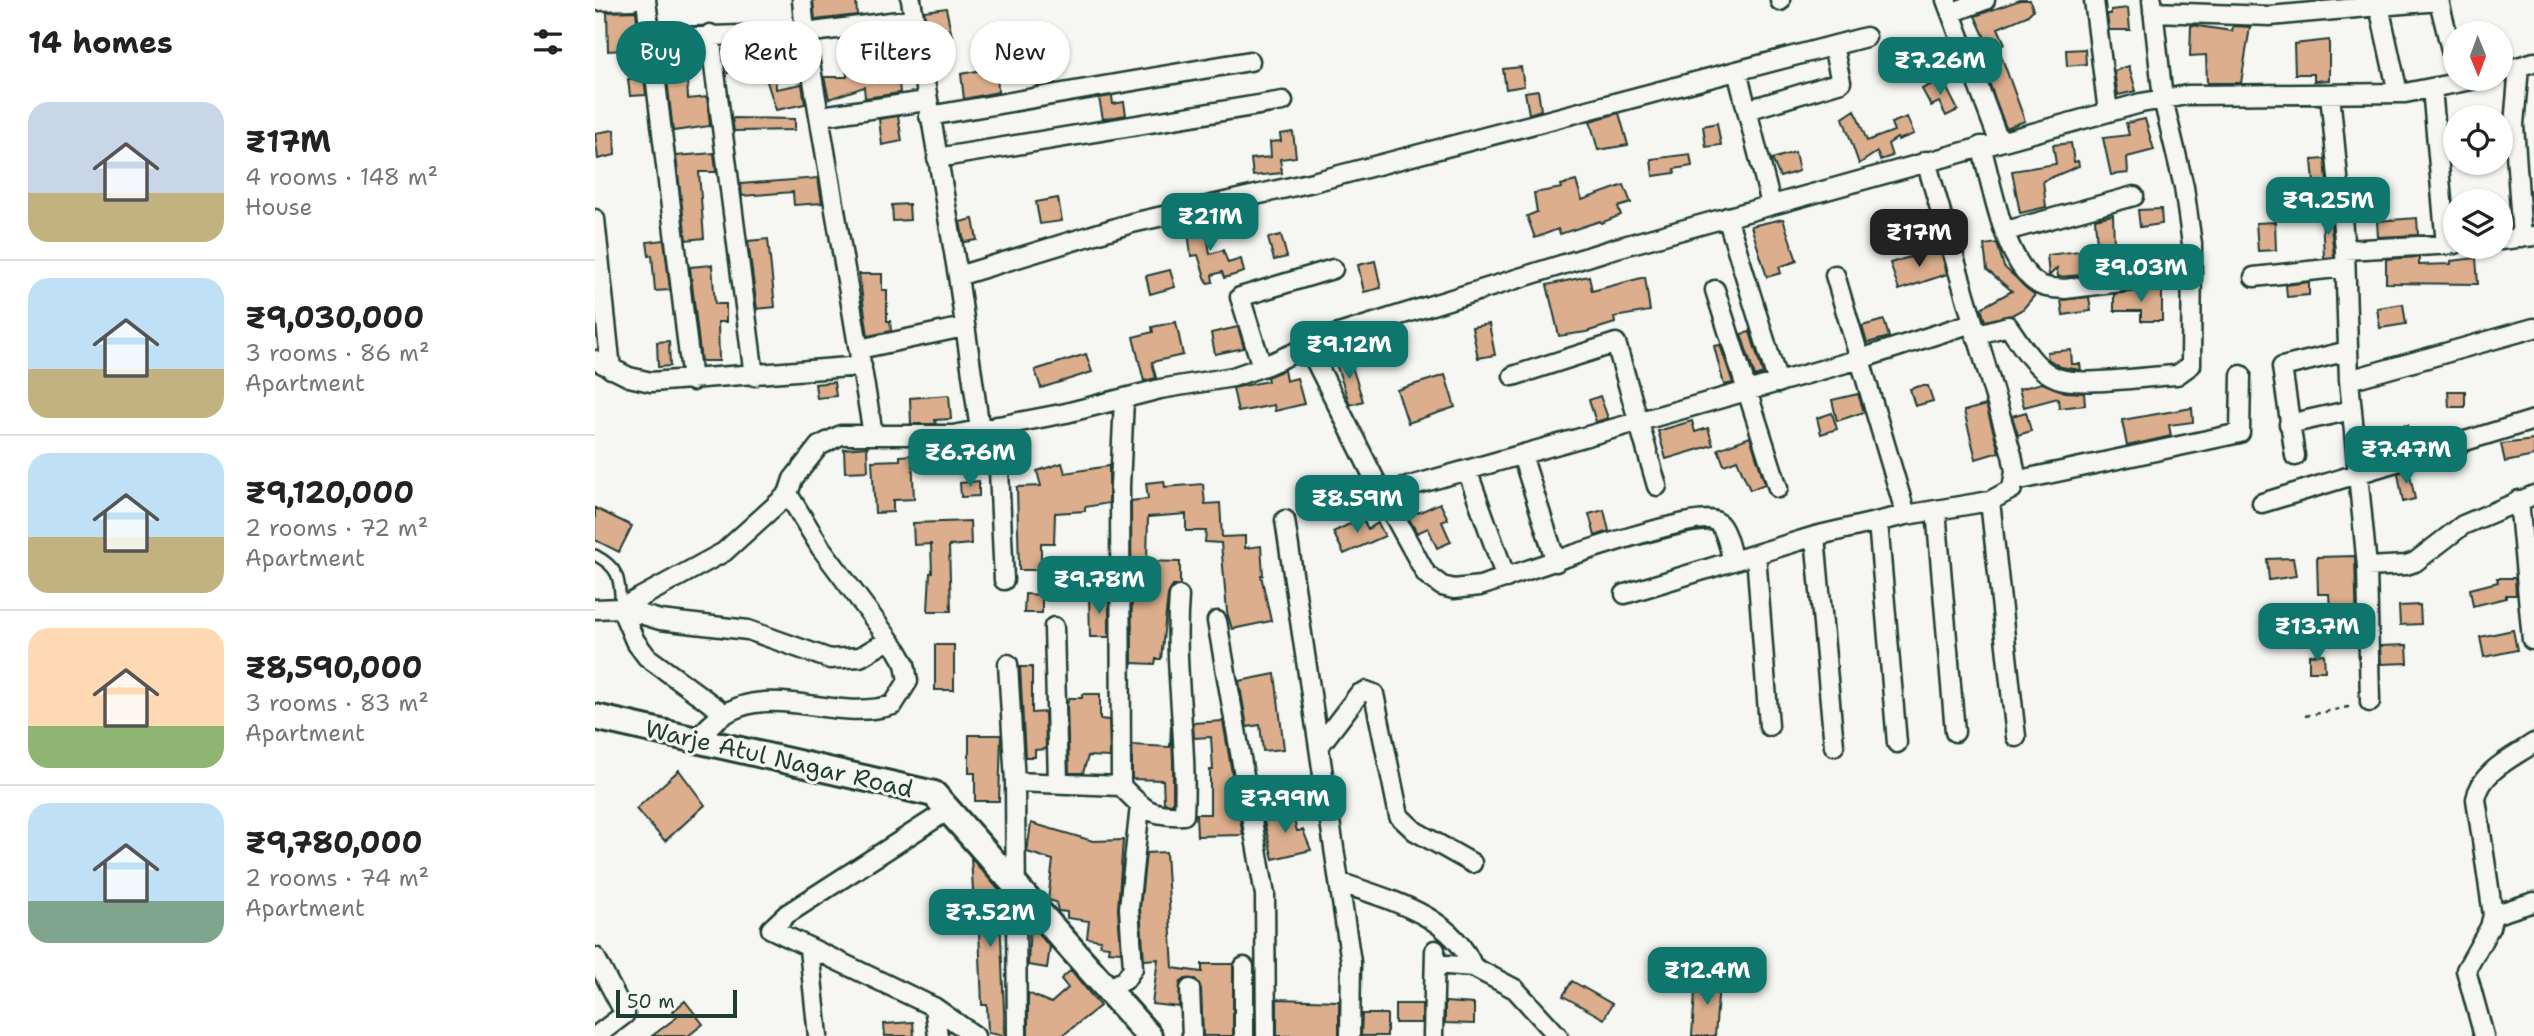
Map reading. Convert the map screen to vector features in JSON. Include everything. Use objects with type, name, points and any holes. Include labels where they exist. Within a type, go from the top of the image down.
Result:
[{"type":"street","points":[[595,1],[633,0]]},
{"type":"street","points":[[646,0],[648,21]]},
{"type":"street","points":[[802,0],[804,21]]},
{"type":"street","points":[[911,0],[958,276],[964,327],[988,428],[1004,580]]},
{"type":"street","points":[[1985,0],[1949,7],[1999,141]]},
{"type":"street","points":[[2094,0],[2108,112]]},
{"type":"street","points":[[1382,494],[1973,329],[2008,326],[2031,359],[2055,377],[2074,381],[2182,374],[2188,370],[2192,360],[2192,244],[2184,187],[2163,99],[2152,6],[2270,16],[2439,1],[2445,21]]},
{"type":"street","points":[[2379,6],[2398,93]]},
{"type":"street","points":[[822,31],[914,19]]},
{"type":"street","points":[[706,34],[720,34]]},
{"type":"street","points":[[710,34],[754,376]]},
{"type":"street","points":[[958,276],[1132,223],[1313,182],[1866,37]]},
{"type":"street","points":[[1747,110],[1841,82],[1833,46]]},
{"type":"street","points":[[821,116],[928,109],[1250,61]]},
{"type":"street","points":[[2526,64],[2514,125],[2528,237]]},
{"type":"street","points":[[1737,71],[1771,204]]},
{"type":"street","points":[[656,84],[692,382]]},
{"type":"street","points":[[815,84],[873,434]]},
{"type":"street","points":[[621,607],[724,552],[788,494],[793,479],[819,446],[841,435],[953,435],[1233,377],[1262,368],[1345,331],[1727,216],[2163,99],[2187,95],[2398,93],[2443,84]]},
{"type":"street","points":[[2432,88],[2444,189]]},
{"type":"street","points":[[2330,94],[2345,258],[2349,380],[2367,567],[2370,702]]},
{"type":"street","points":[[937,158],[1283,101]]},
{"type":"street","points":[[1981,146],[2014,257],[2034,281],[2047,288],[2192,273]]},
{"type":"street","points":[[1625,594],[1815,536],[1906,515],[1990,501],[2012,489],[2012,455],[1926,161]]},
{"type":"street","points":[[2006,231],[2134,196]]},
{"type":"street","points":[[1727,216],[1778,383]]},
{"type":"street","points":[[595,219],[611,369]]},
{"type":"street","points":[[2255,277],[2345,258],[2443,245]]},
{"type":"street","points":[[1262,368],[1240,297],[1333,269]]},
{"type":"street","points":[[1835,275],[1906,515]]},
{"type":"street","points":[[1715,290],[1778,488]]},
{"type":"street","points":[[595,360],[611,369],[651,382],[692,382],[754,376],[860,357],[964,327]]},
{"type":"street","points":[[2349,380],[2534,328]]},
{"type":"street","points":[[1513,376],[1616,343],[1657,486]]},
{"type":"street","points":[[1308,346],[1382,494],[1433,580],[1441,586],[1465,589],[1703,518],[1717,521],[1721,526],[1733,561]]},
{"type":"street","points":[[2295,456],[2282,367],[2348,351]]},
{"type":"street","points":[[2014,481],[2240,433],[2241,375]]},
{"type":"street","points":[[1121,786],[1119,486],[1124,399]]},
{"type":"street","points":[[2289,424],[2352,410]]},
{"type":"street","points":[[2262,503],[2534,420]]},
{"type":"street","points":[[1522,455],[1556,562]]},
{"type":"street","points":[[1468,470],[1506,578]]},
{"type":"street","points":[[697,740],[708,725],[740,705],[766,701],[796,702],[861,711],[893,705],[908,681],[905,664],[890,640],[814,537],[788,494]]},
{"type":"street","points":[[2367,567],[2415,562],[2463,525],[2526,497],[2532,640]]},
{"type":"street","points":[[1990,501],[2016,737]]},
{"type":"street","points":[[1937,510],[1955,732]]},
{"type":"street","points":[[1285,520],[1351,962],[1350,1036]]},
{"type":"street","points":[[1878,522],[1898,743]]},
{"type":"street","points":[[1815,536],[1834,746]]},
{"type":"street","points":[[1756,554],[1769,726]]},
{"type":"street","points":[[1015,782],[1121,786],[1140,806],[1161,817],[1184,815],[1185,732],[1175,641],[1179,596]]},
{"type":"street","points":[[621,607],[635,641],[647,657],[726,713]]},
{"type":"street","points":[[595,609],[621,607],[660,620],[748,630],[830,659],[860,657],[890,640]]},
{"type":"street","points":[[1217,621],[1265,895],[1266,1036]]},
{"type":"street","points":[[1054,627],[1058,782]]},
{"type":"street","points":[[1008,664],[1015,782],[1017,1036]]},
{"type":"street","points":[[1319,745],[1359,694],[1366,691],[1374,694],[1399,816],[1415,831],[1472,863]]},
{"type":"street","name":"Warje Atul Nagar Road","points":[[595,718],[935,793],[1149,1036]]},
{"type":"street","points":[[2484,1036],[2466,970],[2490,927],[2493,915],[2476,799],[2478,788],[2490,772],[2534,743]]},
{"type":"street","points":[[1108,989],[1125,980],[1133,968],[1129,908],[1140,806]]},
{"type":"street","points":[[947,807],[939,816],[787,914],[771,929],[934,1007],[975,1036]]},
{"type":"street","points":[[1339,882],[1428,916],[1466,950],[1473,967]]},
{"type":"street","points":[[2493,915],[2534,902]]},
{"type":"street","points":[[809,949],[818,1036]]},
{"type":"street","points":[[595,957],[625,1014],[596,1036]]},
{"type":"street","points":[[1433,1036],[1435,957],[1473,967],[1515,989],[1558,1036]]},
{"type":"street","points":[[1244,967],[1244,1036]]},
{"type":"street","points":[[1190,989],[1192,1036]]},
{"type":"street","points":[[934,1007],[938,1036]]},
{"type":"lane","points":[[595,555],[612,564],[616,571],[621,607]]},
{"type":"path","points":[[2305,716],[2370,702]]},
{"type":"building","points":[[813,0],[856,0],[857,15],[815,20]]},
{"type":"building","points":[[2020,0],[2030,0],[2033,10],[2027,16],[1998,28],[2005,44],[1998,47],[2025,121],[2006,128],[1980,58],[1986,56],[1980,43],[1986,40],[1975,16]]},
{"type":"building","points":[[946,8],[949,21],[926,21],[924,11]]},
{"type":"building","points":[[2128,8],[2130,30],[2109,30],[2107,14],[2111,14],[2111,10]]},
{"type":"building","points":[[636,11],[637,21],[616,21],[616,50],[608,51],[607,12]]},
{"type":"building","points":[[2191,25],[2232,31],[2233,26],[2250,27],[2241,83],[2207,83],[2206,55],[2190,56]]},
{"type":"building","points":[[2329,40],[2329,80],[2314,81],[2314,74],[2295,74],[2294,44]]},
{"type":"building","points":[[2085,49],[2086,64],[2067,66],[2066,50]]},
{"type":"building","points":[[2129,66],[2136,91],[2118,95],[2114,71]]},
{"type":"building","points":[[1521,67],[1524,86],[1506,89],[1503,69]]},
{"type":"building","points":[[970,72],[970,84],[998,84],[998,92],[964,99],[961,74]]},
{"type":"building","points":[[824,77],[836,77],[836,84],[899,84],[900,93],[865,98],[864,87],[829,99]]},
{"type":"building","points":[[1942,79],[1958,110],[1946,116],[1939,102],[1931,106],[1922,89]]},
{"type":"building","points":[[629,84],[645,84],[646,95],[630,96]]},
{"type":"building","points":[[668,84],[687,84],[688,99],[707,97],[710,126],[673,131]]},
{"type":"building","points":[[768,84],[776,84],[776,89],[802,84],[805,104],[776,110]]},
{"type":"building","points":[[1538,90],[1541,110],[1529,114],[1525,92]]},
{"type":"building","points":[[1112,96],[1113,104],[1124,102],[1126,115],[1103,119],[1099,98]]},
{"type":"building","points":[[1855,110],[1867,141],[1894,131],[1891,123],[1907,117],[1914,134],[1898,140],[1897,138],[1888,144],[1892,156],[1880,160],[1877,152],[1859,164],[1843,118]]},
{"type":"building","points":[[1619,113],[1628,145],[1598,150],[1590,121]]},
{"type":"building","points":[[898,116],[902,141],[882,145],[879,119]]},
{"type":"building","points":[[732,118],[795,119],[795,130],[734,131]]},
{"type":"building","points":[[2145,119],[2154,150],[2127,157],[2128,173],[2111,175],[2103,138],[2129,135],[2126,123]]},
{"type":"building","points":[[1717,123],[1721,145],[1706,147],[1703,126]]},
{"type":"building","points":[[614,130],[615,155],[598,159],[595,133]]},
{"type":"building","points":[[1293,132],[1296,157],[1280,159],[1282,173],[1253,176],[1251,159],[1271,157],[1270,142],[1281,141],[1280,134]]},
{"type":"building","points":[[2071,143],[2074,162],[2078,161],[2079,166],[2043,181],[2046,207],[2020,213],[2012,171],[2056,164],[2053,145]]},
{"type":"building","points":[[1795,152],[1799,171],[1780,177],[1772,159]]},
{"type":"building","points":[[714,153],[716,172],[699,172],[704,238],[686,240],[676,156]]},
{"type":"building","points":[[1690,154],[1692,166],[1674,169],[1675,173],[1653,176],[1651,159]]},
{"type":"building","points":[[2325,159],[2327,182],[2314,183],[2312,160]]},
{"type":"building","points":[[818,178],[822,203],[794,205],[793,192],[742,196],[741,184]]},
{"type":"building","points":[[1576,181],[1582,200],[1624,185],[1631,203],[1618,207],[1621,215],[1601,223],[1600,221],[1560,234],[1558,229],[1535,238],[1527,216],[1537,212],[1534,193],[1562,188],[1561,185]]},
{"type":"building","points":[[1058,198],[1062,221],[1040,224],[1036,202]]},
{"type":"building","points":[[909,204],[910,220],[893,221],[892,205]]},
{"type":"building","points":[[2161,209],[2162,224],[2140,227],[2138,210]]},
{"type":"building","points":[[2113,215],[2114,244],[2097,245],[2095,219]]},
{"type":"building","points":[[2322,215],[2330,215],[2334,257],[2324,258]]},
{"type":"building","points":[[1205,218],[1210,254],[1223,250],[1228,263],[1241,259],[1244,272],[1224,278],[1222,272],[1212,275],[1213,282],[1207,283],[1198,255],[1191,256],[1187,222]]},
{"type":"building","points":[[2417,218],[2418,235],[2378,237],[2377,221]]},
{"type":"building","points":[[973,219],[977,240],[964,242],[960,222]]},
{"type":"building","points":[[1783,219],[1797,261],[1779,267],[1781,273],[1767,277],[1751,226]]},
{"type":"building","points":[[2275,222],[2276,250],[2258,251],[2256,223]]},
{"type":"building","points":[[1281,235],[1287,257],[1274,260],[1268,238]]},
{"type":"building","points":[[768,239],[775,307],[757,309],[748,241]]},
{"type":"building","points":[[664,240],[670,290],[655,291],[652,255],[649,256],[647,242]]},
{"type":"building","points":[[1997,243],[2004,267],[2035,295],[2023,309],[2012,315],[1985,321],[1981,308],[2012,291],[1987,270],[1984,245]]},
{"type":"building","points":[[1940,248],[1947,274],[1899,290],[1890,263]]},
{"type":"building","points":[[2079,251],[2082,275],[2058,277],[2057,268],[2049,276],[2047,255]]},
{"type":"building","points":[[2419,257],[2419,265],[2451,264],[2451,261],[2476,259],[2478,284],[2386,283],[2386,259]]},
{"type":"building","points":[[1375,261],[1381,288],[1364,292],[1358,265]]},
{"type":"building","points":[[712,265],[715,304],[726,304],[726,322],[718,322],[719,361],[701,361],[690,267]]},
{"type":"building","points":[[1170,270],[1175,287],[1150,294],[1146,276]]},
{"type":"building","points":[[859,274],[882,274],[882,290],[887,290],[887,321],[890,321],[891,331],[868,336]]},
{"type":"building","points":[[1589,276],[1592,291],[1645,277],[1650,311],[1614,317],[1615,323],[1586,332],[1559,336],[1547,285]]},
{"type":"building","points":[[2309,282],[2309,295],[2287,297],[2286,285]]},
{"type":"building","points":[[2162,288],[2162,321],[2141,321],[2141,311],[2114,311],[2114,294]]},
{"type":"building","points":[[2089,297],[2091,311],[2063,315],[2061,300]]},
{"type":"building","points":[[2403,304],[2406,324],[2380,328],[2377,308]]},
{"type":"building","points":[[1884,320],[1889,337],[1867,343],[1862,326]]},
{"type":"building","points":[[1176,322],[1183,355],[1152,362],[1156,378],[1144,381],[1133,337],[1153,332],[1152,327]]},
{"type":"building","points":[[1489,324],[1495,355],[1478,358],[1472,327]]},
{"type":"building","points":[[1238,327],[1244,348],[1215,354],[1211,333]]},
{"type":"building","points":[[1750,332],[1763,374],[1755,377],[1741,334]]},
{"type":"building","points":[[669,341],[670,366],[658,367],[657,342]]},
{"type":"building","points":[[1720,345],[1733,383],[1724,385],[1714,346]]},
{"type":"building","points":[[2071,350],[2072,364],[2080,364],[2081,370],[2061,367],[2048,359],[2047,352]]},
{"type":"building","points":[[1086,354],[1092,372],[1041,388],[1035,370]]},
{"type":"building","points":[[1349,357],[1363,401],[1350,405],[1335,361]]},
{"type":"building","points":[[1284,370],[1286,381],[1297,378],[1304,404],[1275,411],[1274,405],[1238,412],[1233,388],[1268,381],[1267,377]]},
{"type":"building","points":[[1445,375],[1455,407],[1408,423],[1397,390]]},
{"type":"building","points":[[834,382],[836,396],[817,398],[815,384]]},
{"type":"building","points":[[2042,383],[2065,392],[2084,393],[2085,405],[2059,408],[2058,398],[2024,407],[2019,389]]},
{"type":"building","points":[[1928,386],[1933,401],[1915,406],[1910,389]]},
{"type":"building","points":[[2448,391],[2465,391],[2465,407],[2449,407]]},
{"type":"building","points":[[1858,394],[1864,412],[1837,421],[1832,400]]},
{"type":"building","points":[[949,395],[951,419],[935,420],[936,424],[911,424],[910,398]]},
{"type":"building","points":[[1600,396],[1608,418],[1596,422],[1589,400]]},
{"type":"building","points":[[1986,405],[1999,452],[1976,459],[1964,411]]},
{"type":"building","points":[[2192,408],[2193,422],[2169,425],[2171,436],[2127,446],[2122,420]]},
{"type":"building","points":[[2026,412],[2031,431],[2018,435],[2012,416]]},
{"type":"building","points":[[1832,413],[1837,429],[1821,434],[1817,418]]},
{"type":"building","points":[[1692,421],[1695,432],[1708,428],[1713,445],[1666,459],[1658,431]]},
{"type":"building","points":[[2408,425],[2411,446],[2396,450],[2392,427]]},
{"type":"building","points":[[1750,437],[1765,484],[1750,490],[1737,460],[1724,465],[1718,449]]},
{"type":"building","points":[[2534,440],[2534,456],[2505,462],[2501,444]]},
{"type":"building","points":[[867,447],[868,471],[845,472],[844,449]]},
{"type":"building","points":[[912,455],[914,499],[893,500],[893,512],[875,513],[872,461],[900,460],[900,456]]},
{"type":"building","points":[[1062,463],[1065,473],[1109,466],[1109,503],[1085,507],[1085,511],[1055,513],[1054,543],[1041,543],[1041,570],[1019,570],[1017,487],[1041,486],[1037,471]]},
{"type":"building","points":[[2409,470],[2415,499],[2403,502],[2398,473]]},
{"type":"building","points":[[979,481],[979,496],[961,497],[960,483]]},
{"type":"building","points":[[1164,481],[1165,487],[1203,484],[1205,504],[1220,503],[1222,537],[1245,536],[1245,548],[1261,546],[1261,575],[1271,621],[1232,629],[1227,612],[1221,543],[1205,542],[1206,531],[1186,531],[1186,514],[1148,517],[1147,561],[1180,562],[1180,585],[1173,586],[1168,595],[1161,659],[1156,659],[1155,664],[1132,663],[1131,501],[1148,499],[1146,483]]},
{"type":"building","points":[[1410,498],[1418,513],[1440,503],[1448,519],[1442,522],[1451,542],[1437,548],[1428,528],[1417,533],[1399,501]]},
{"type":"building","points":[[595,508],[632,526],[619,552],[595,540]]},
{"type":"building","points":[[1604,510],[1609,531],[1595,536],[1589,514]]},
{"type":"building","points":[[1362,518],[1368,529],[1378,523],[1385,536],[1344,554],[1333,532]]},
{"type":"building","points":[[970,521],[971,544],[949,546],[951,611],[928,611],[932,573],[931,544],[914,545],[913,523]]},
{"type":"building","points":[[2355,556],[2357,635],[2332,637],[2329,594],[2318,594],[2317,557]]},
{"type":"building","points":[[2293,558],[2296,576],[2269,580],[2267,559]]},
{"type":"building","points":[[2497,578],[2515,578],[2516,595],[2506,595],[2506,598],[2473,606],[2470,589],[2498,582]]},
{"type":"building","points":[[1025,594],[1042,595],[1042,613],[1024,613]]},
{"type":"building","points":[[1089,596],[1109,596],[1109,637],[1090,637]]},
{"type":"building","points":[[2420,605],[2421,624],[2400,625],[2399,606]]},
{"type":"building","points":[[2295,614],[2297,632],[2273,633],[2271,616]]},
{"type":"building","points":[[2513,630],[2517,650],[2484,657],[2480,637]]},
{"type":"building","points":[[935,645],[954,645],[954,690],[935,690]]},
{"type":"building","points":[[2407,645],[2408,663],[2381,664],[2380,646]]},
{"type":"building","points":[[2324,654],[2325,671],[2309,671],[2309,655]]},
{"type":"building","points":[[1020,667],[1032,667],[1032,713],[1045,712],[1046,749],[1035,750],[1035,757],[1025,757]]},
{"type":"building","points":[[1275,674],[1284,749],[1263,751],[1260,725],[1247,727],[1239,681]]},
{"type":"building","points":[[1082,694],[1100,694],[1100,719],[1109,720],[1110,757],[1088,756],[1083,773],[1069,773],[1067,704],[1069,698],[1082,698]]},
{"type":"building","points":[[1223,721],[1233,779],[1233,813],[1239,813],[1243,835],[1197,836],[1196,814],[1210,814],[1210,770],[1213,770],[1211,737],[1194,738],[1193,723]]},
{"type":"building","points":[[1171,725],[1173,804],[1164,803],[1163,780],[1132,779],[1132,745],[1170,747]]},
{"type":"building","points":[[969,735],[1001,735],[999,801],[975,801],[975,773],[969,773]]},
{"type":"building","points":[[679,770],[705,805],[665,841],[636,809]]},
{"type":"building","points":[[1291,810],[1297,831],[1303,830],[1311,850],[1273,859],[1263,817]]},
{"type":"building","points":[[1031,823],[1093,841],[1123,840],[1118,909],[1121,952],[1108,951],[1109,946],[1100,945],[1101,940],[1087,938],[1089,921],[1067,918],[1067,912],[1058,911],[1056,902],[1048,900],[1053,860],[1027,852]]},
{"type":"building","points":[[1166,852],[1173,968],[1202,972],[1202,964],[1233,964],[1233,1036],[1203,1036],[1201,989],[1195,979],[1185,979],[1180,983],[1179,1007],[1152,1004],[1158,959],[1144,960],[1140,908],[1146,853]]},
{"type":"building","points":[[971,858],[999,890],[1005,1036],[988,1033],[987,1005],[982,1005],[978,906],[974,906]]},
{"type":"building","points":[[1030,924],[1050,947],[1047,968],[1028,965]]},
{"type":"building","points":[[1708,969],[1720,970],[1715,1036],[1692,1036],[1695,992],[1706,993]]},
{"type":"building","points":[[1071,970],[1100,1006],[1062,1036],[1028,1036],[1028,993],[1051,1003],[1068,988],[1061,979]]},
{"type":"building","points":[[1572,981],[1612,1004],[1604,1019],[1563,996]]},
{"type":"building","points":[[1277,999],[1339,1001],[1339,1036],[1277,1036]]},
{"type":"building","points":[[685,1001],[703,1024],[688,1036],[652,1036],[677,1017],[673,1011]]},
{"type":"building","points":[[1445,1002],[1474,1004],[1474,1024],[1445,1023]]},
{"type":"building","points":[[1395,1004],[1422,1004],[1422,1023],[1395,1023]]},
{"type":"building","points":[[1362,1014],[1387,1014],[1387,1036],[1361,1036]]},
{"type":"building","points":[[913,1022],[914,1036],[885,1036],[884,1024]]}]
